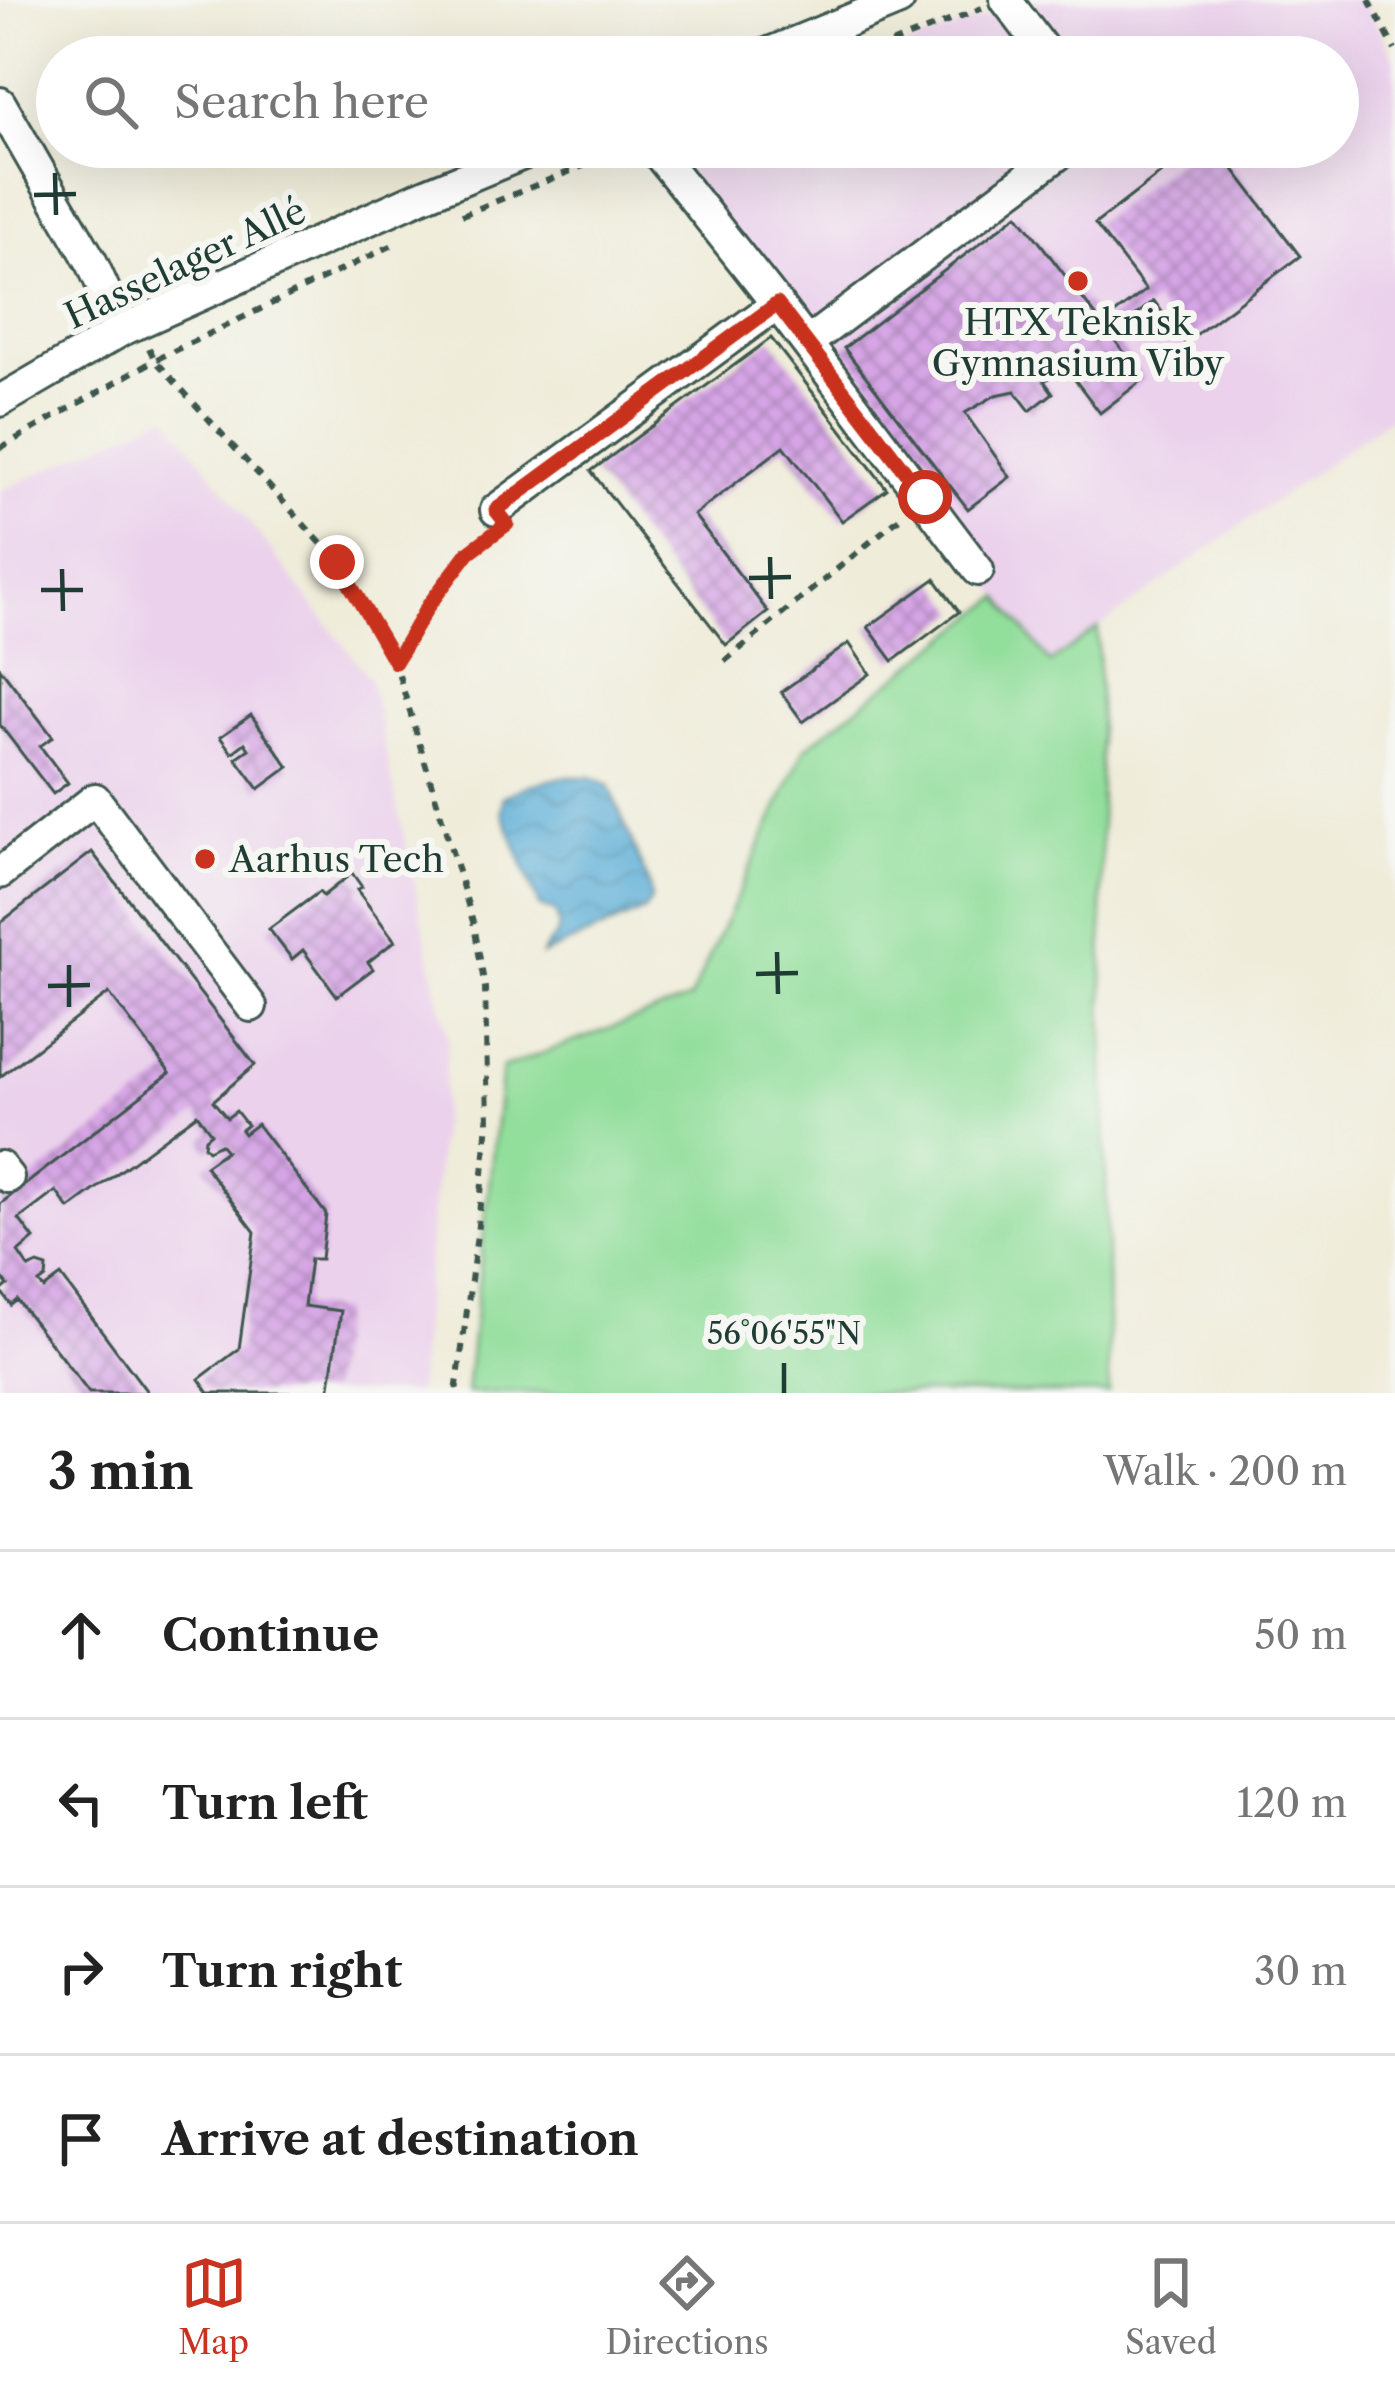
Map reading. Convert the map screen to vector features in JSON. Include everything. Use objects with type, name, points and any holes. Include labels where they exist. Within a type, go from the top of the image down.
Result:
[{"type":"street","points":[[811,36],[899,0]]},
{"type":"street","points":[[994,4],[1027,36]]},
{"type":"street","points":[[0,103],[36,166]]},
{"type":"street","points":[[37,168],[130,326]]},
{"type":"street","name":"Hasselager Allé","points":[[0,401],[130,326],[488,168]]},
{"type":"street","points":[[670,168],[978,570]]},
{"type":"street","points":[[807,343],[1040,168]]},
{"type":"street","points":[[496,510],[777,304]]},
{"type":"street","points":[[0,873],[95,799],[251,1006]]},
{"type":"path","points":[[1369,0],[1395,50]]},
{"type":"path","points":[[912,36],[994,4]]},
{"type":"path","points":[[461,216],[579,168]]},
{"type":"path","points":[[0,448],[155,360],[398,242]]},
{"type":"path","points":[[130,326],[155,360],[337,562],[395,662],[473,925],[485,988],[488,1122],[456,1393]]},
{"type":"path","points":[[725,661],[925,497]]},
{"type":"path","points":[[395,662],[428,606],[469,552],[507,524],[496,510]]},
{"type":"shaded area","name":"HTX Teknisk Gymnasium Viby","points":[[1029,0],[1363,0],[1395,58],[1395,414],[1050,663],[677,168],[1359,168],[1359,36],[934,36]]},
{"type":"shaded area","name":"Aarhus Tech","points":[[167,415],[370,679],[448,1039],[417,1393],[0,1393],[0,491]]},
{"type":"green space","points":[[1000,597],[1050,663],[1098,628],[1109,1393],[466,1393],[502,1068],[690,999],[805,748]]},
{"type":"water","points":[[563,777],[590,777],[609,785],[651,900],[644,911],[542,955],[558,932],[558,921],[555,912],[539,906],[502,811],[503,797]]},
{"type":"building","points":[[1168,168],[1233,168],[1300,256],[1185,343],[1154,301],[1111,335],[1144,379],[1100,413],[1066,368],[1044,381],[1053,393],[1030,411],[1015,391],[996,395],[965,413],[1010,477],[968,509],[844,348],[1018,214],[1102,324],[1146,290],[1095,224]]},
{"type":"building","points":[[771,338],[887,489],[842,521],[784,446],[694,515],[768,612],[726,645],[591,471]]},
{"type":"building","points":[[935,579],[959,612],[893,661],[868,627]]},
{"type":"building","points":[[849,643],[870,674],[803,722],[781,692]]},
{"type":"building","points":[[0,668],[53,737],[40,746],[68,783],[53,794],[0,725]]},
{"type":"building","points":[[251,715],[289,767],[259,789],[236,758],[249,749],[245,743],[232,753],[220,737]]},
{"type":"building","points":[[92,852],[255,1065],[213,1101],[227,1118],[236,1111],[247,1125],[241,1130],[244,1134],[257,1124],[326,1214],[321,1259],[310,1259],[304,1306],[341,1311],[329,1393],[209,1393],[199,1379],[239,1349],[255,1232],[205,1166],[226,1151],[220,1144],[208,1150],[204,1146],[211,1133],[197,1114],[69,1209],[56,1191],[19,1219],[34,1239],[18,1252],[29,1268],[47,1267],[46,1278],[39,1283],[44,1289],[61,1276],[148,1393],[89,1393],[17,1300],[11,1305],[1,1291],[8,1285],[0,1275],[0,1204],[170,1073],[109,993],[0,1077],[0,923]]},
{"type":"building","points":[[352,873],[362,887],[357,890],[395,941],[368,962],[373,969],[337,996],[303,950],[292,959],[269,929]]},
{"type":"place","name":"HTX Teknisk Gymnasium Viby","points":[[1078,281]]},
{"type":"place","name":"Aarhus Tech","points":[[205,859]]},
{"type":"route","points":[[337,562],[395,662],[428,606],[469,552],[507,524],[496,510],[777,304],[925,497]]}]
